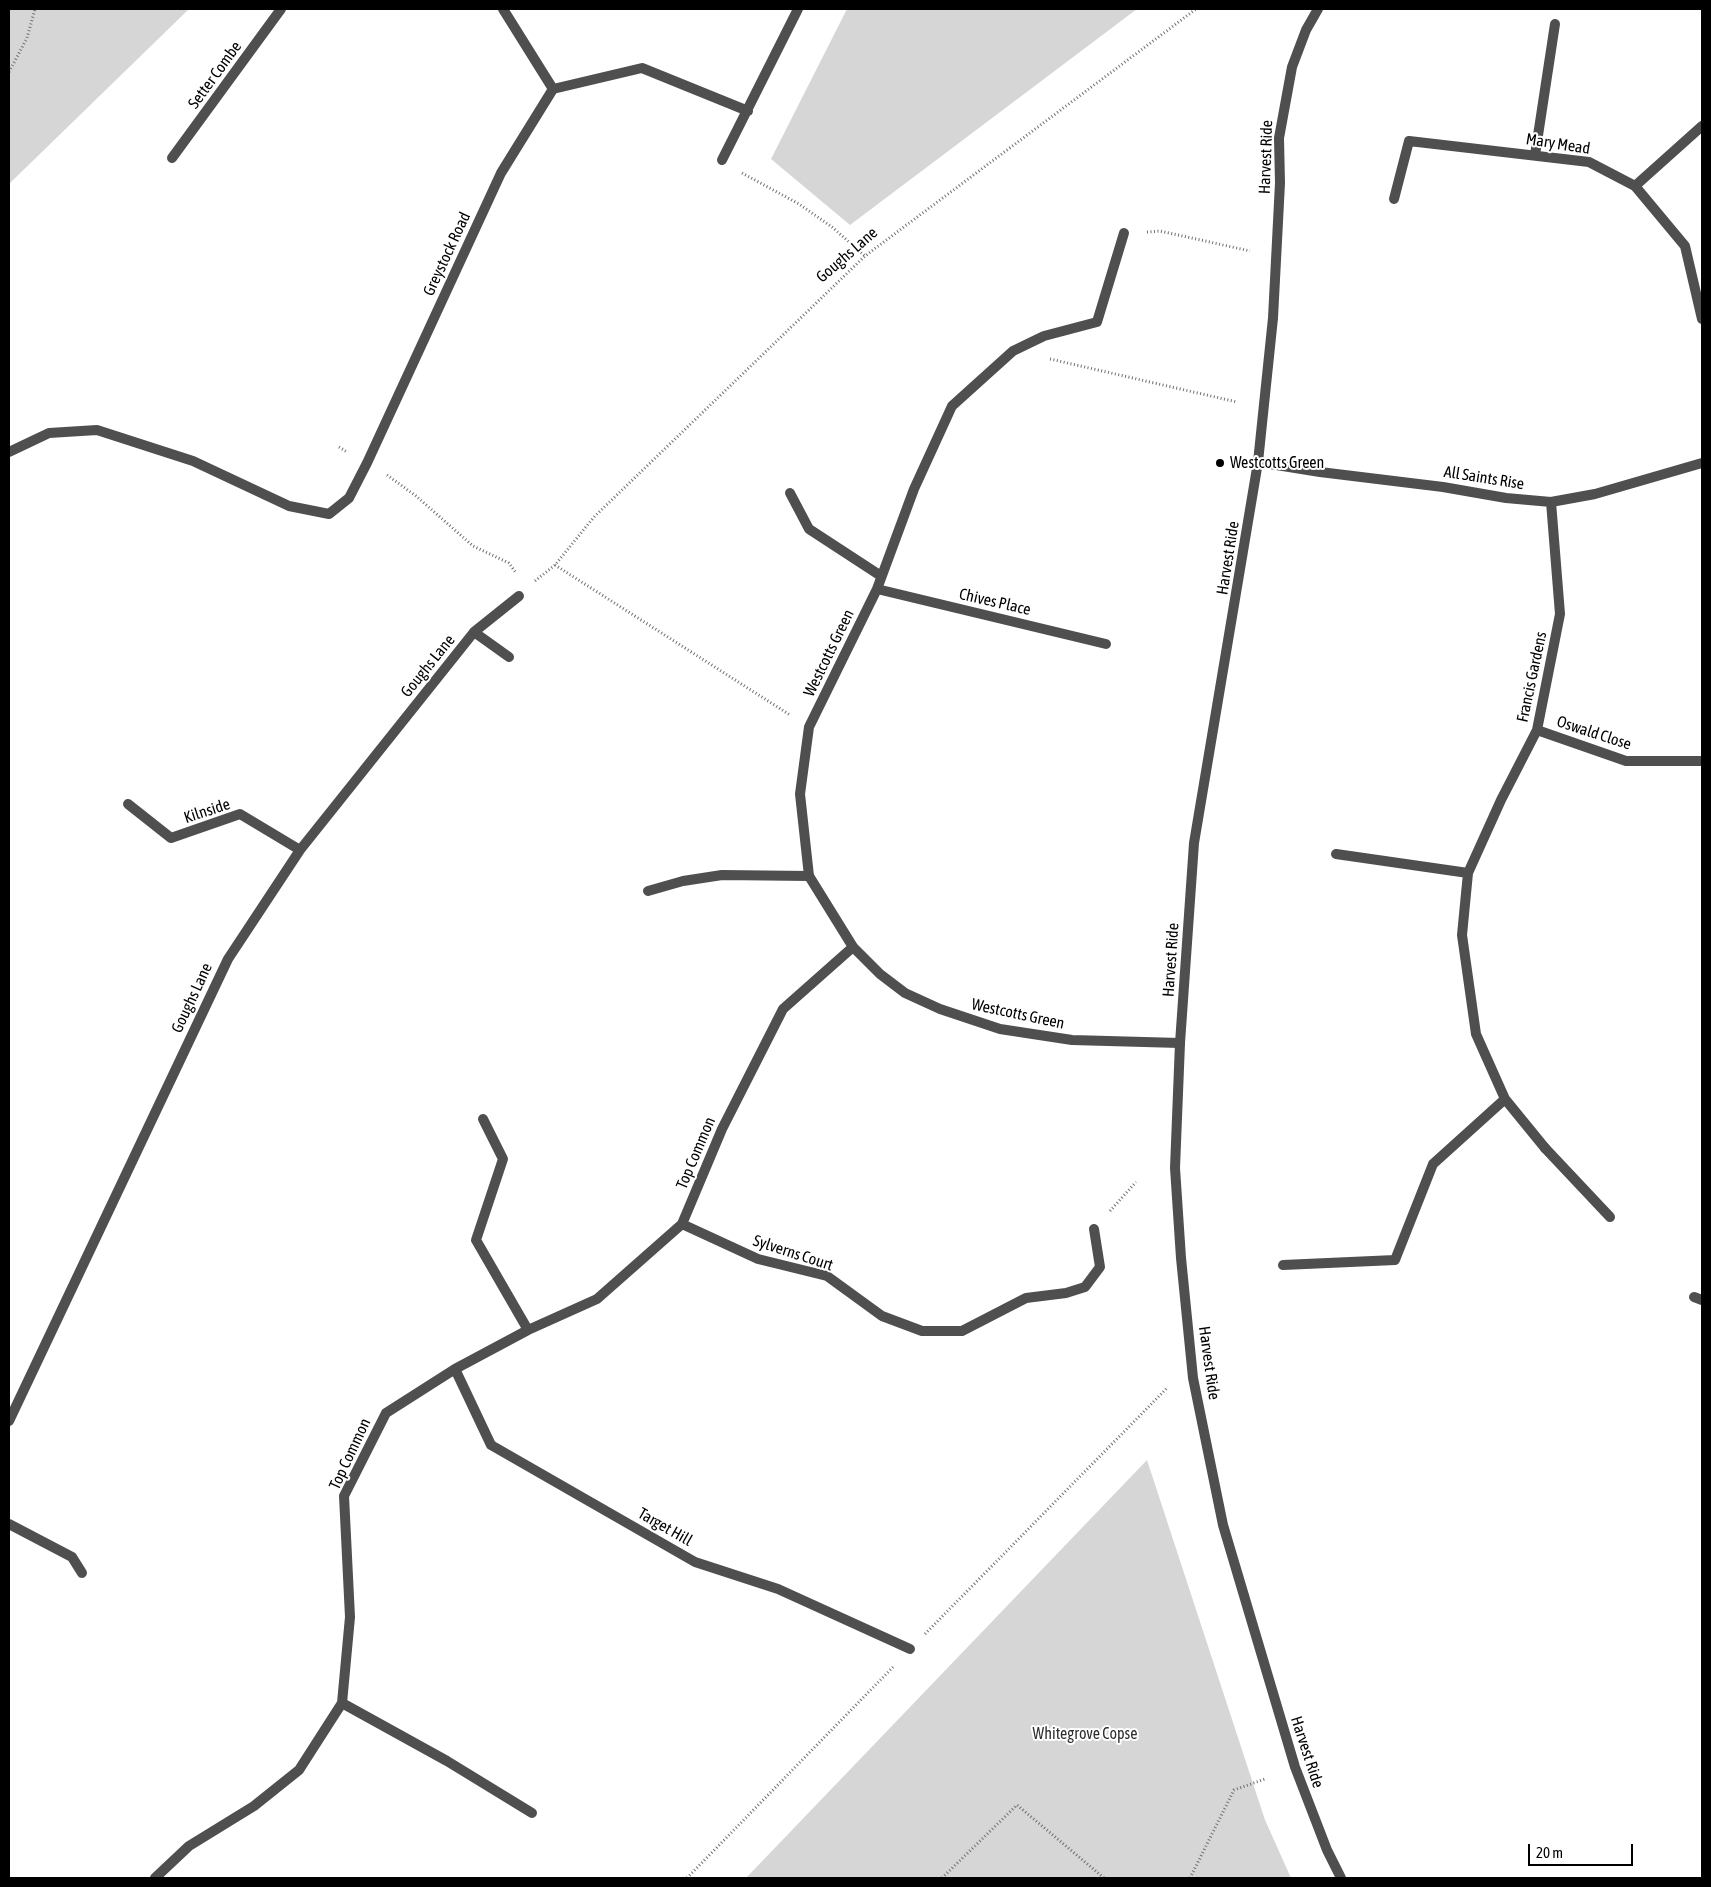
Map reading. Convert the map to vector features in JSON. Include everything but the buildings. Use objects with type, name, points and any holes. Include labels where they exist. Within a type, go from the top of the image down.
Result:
[{"type":"street","name":"Setter Combe","points":[[172,158],[281,9]]},
{"type":"street","points":[[504,9],[553,89],[642,68],[748,111]]},
{"type":"street","points":[[722,160],[798,9]]},
{"type":"street","name":"Harvest Ride","points":[[1306,30],[1310,9]]},
{"type":"street","name":"Harvest Ride","points":[[1318,9],[1306,30],[1292,66],[1279,138],[1280,183],[1273,318],[1258,462],[1194,842],[1180,1043],[1175,1168],[1193,1378],[1223,1525],[1295,1767],[1327,1850],[1341,1878]]},
{"type":"street","points":[[1535,155],[1555,24]]},
{"type":"street","name":"Greystock Road","points":[[9,452],[49,433],[97,430],[193,461],[289,506],[330,514],[349,498],[501,173],[553,89]]},
{"type":"street","points":[[1635,186],[1702,126]]},
{"type":"street","name":"Mary Mead","points":[[1394,199],[1409,141],[1588,162],[1635,186],[1685,246],[1702,319]]},
{"type":"street","name":"Westcotts Green","points":[[1124,233],[1096,322],[1044,336],[1013,351],[952,406],[914,489],[877,589],[810,727],[800,794],[809,876],[853,947],[880,974],[905,993],[974,1022],[1072,1040],[1180,1043]]},
{"type":"street","name":"All Saints Rise","points":[[1258,462],[1320,472],[1443,486],[1506,498],[1551,502],[1595,494],[1702,463]]},
{"type":"street","points":[[790,493],[809,529],[881,576]]},
{"type":"street","name":"Francis Gardens","points":[[1551,502],[1560,614],[1537,730],[1501,800],[1468,873],[1462,935],[1476,1034],[1505,1099],[1545,1148],[1610,1217]]},
{"type":"street","name":"Chives Place","points":[[877,589],[1106,644]]},
{"type":"street","name":"Goughs Lane","points":[[9,1421],[228,959],[300,850],[474,632],[519,596]]},
{"type":"street","name":"Goughs Lane","points":[[474,632],[509,657]]},
{"type":"street","name":"Oswald Close","points":[[1537,730],[1626,761],[1702,761]]},
{"type":"street","name":"Kilnside","points":[[128,804],[170,838],[240,814],[300,850]]},
{"type":"street","points":[[1336,854],[1468,873]]},
{"type":"street","points":[[648,891],[682,880],[722,875],[809,876]]},
{"type":"street","name":"Top Common","points":[[156,1878],[188,1846],[254,1806],[299,1770],[342,1703],[350,1617],[344,1496],[386,1413],[455,1369],[528,1330],[597,1299],[682,1224],[722,1129],[783,1009],[853,947]]},
{"type":"street","points":[[1283,1265],[1395,1260],[1433,1164],[1505,1099]]},
{"type":"street","points":[[483,1119],[504,1159],[476,1240],[528,1330]]},
{"type":"street","name":"Sylverns Court","points":[[682,1224],[758,1259],[827,1276],[882,1316],[922,1331],[962,1331],[1026,1298],[1066,1293],[1085,1288],[1100,1267],[1094,1229]]},
{"type":"street","name":"Target Hill","points":[[455,1369],[491,1445],[695,1562],[778,1589],[910,1649]]},
{"type":"street","points":[[9,1524],[72,1557],[82,1573]]},
{"type":"street","points":[[342,1703],[447,1761],[532,1813]]},
{"type":"path","points":[[9,72],[26,38],[35,9]]},
{"type":"path","name":"Goughs Lane","points":[[810,727],[554,565],[594,517],[865,256],[1196,9]]},
{"type":"path","points":[[722,160],[755,181],[799,204],[832,226],[865,256]]},
{"type":"path","points":[[1124,233],[1160,231],[1250,251]]},
{"type":"path","points":[[1013,351],[1237,402]]},
{"type":"path","points":[[393,478],[456,532],[480,550],[509,563],[518,575]]},
{"type":"path","points":[[1094,1229],[1136,1182]]},
{"type":"path","points":[[1190,1878],[1234,1790],[1265,1779]]},
{"type":"path","points":[[942,1878],[1017,1805],[1104,1878]]},
{"type":"green space","points":[[9,9],[189,9],[9,184]]},
{"type":"green space","points":[[847,9],[1137,9],[850,225],[771,159]]},
{"type":"green space","name":"Whitegrove Copse","points":[[1147,1460],[1265,1820],[1291,1878],[746,1878]]},
{"type":"place","name":"Westcotts Green","points":[[1220,463]]}]
